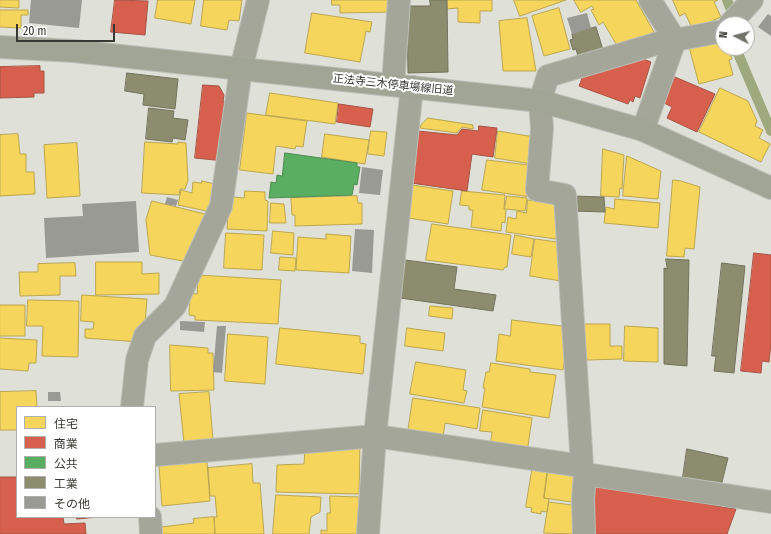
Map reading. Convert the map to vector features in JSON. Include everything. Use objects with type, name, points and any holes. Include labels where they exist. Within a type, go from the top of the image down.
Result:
[{"type":"street","points":[[132,406],[137,360],[145,336],[175,306],[221,206],[241,69],[258,0]]},
{"type":"street","points":[[368,534],[402,86],[399,0]]},
{"type":"street","points":[[643,130],[674,40],[650,0]]},
{"type":"street","points":[[737,16],[752,0]]},
{"type":"street","points":[[584,534],[583,470],[565,195],[536,190],[542,128],[540,101],[548,76],[659,43],[715,32]]},
{"type":"street","name":"正法寺三木停車場線旧道","points":[[0,47],[74,51],[540,101],[643,130],[771,188]]},
{"type":"street","points":[[156,455],[375,436],[771,502]]},
{"type":"street","points":[[150,518],[151,534]]},
{"type":"building: 住宅","points":[[0,0],[19,0],[19,8],[0,7]]},
{"type":"building: 住宅","points":[[158,0],[195,0],[191,24],[155,18]]},
{"type":"building: 住宅","points":[[204,0],[242,0],[239,21],[229,20],[227,30],[201,26]]},
{"type":"building: 住宅","points":[[332,0],[392,0],[392,12],[340,13],[340,5],[332,5]]},
{"type":"building: 住宅","points":[[447,0],[492,0],[492,11],[480,11],[480,23],[458,22],[458,8],[447,9]]},
{"type":"building: 住宅","points":[[514,0],[566,0],[520,16]]},
{"type":"building: 住宅","points":[[574,0],[636,0],[654,32],[637,42],[619,49],[603,22],[599,25],[591,10],[594,9],[592,6],[581,12]]},
{"type":"building: 住宅","points":[[673,0],[718,0],[714,2],[721,16],[715,16],[715,20],[693,30],[685,13],[680,16]]},
{"type":"building: 住宅","points":[[559,8],[570,49],[544,56],[532,16]]},
{"type":"building: 住宅","points":[[0,10],[28,10],[28,15],[21,15],[21,28],[0,27]]},
{"type":"building: 住宅","points":[[312,13],[372,22],[370,32],[366,31],[360,62],[305,53]]},
{"type":"building: 住宅","points":[[527,18],[536,71],[503,71],[499,21]]},
{"type":"building: 住宅","points":[[715,40],[715,56],[731,56],[732,59],[729,60],[733,75],[699,84],[689,47]]},
{"type":"building: 住宅","points":[[720,88],[748,101],[757,121],[755,126],[763,130],[759,138],[770,144],[761,162],[699,132]]},
{"type":"building: 住宅","points":[[270,93],[338,103],[335,124],[266,115]]},
{"type":"building: 住宅","points":[[247,113],[307,121],[303,147],[296,146],[295,149],[276,146],[273,174],[240,170]]},
{"type":"building: 住宅","points":[[428,118],[473,125],[473,129],[462,127],[457,133],[420,128]]},
{"type":"building: 住宅","points":[[371,131],[387,132],[384,156],[368,154]]},
{"type":"building: 住宅","points":[[498,131],[541,138],[538,165],[495,158]]},
{"type":"building: 住宅","points":[[18,134],[20,154],[26,154],[26,172],[34,172],[35,194],[0,196],[0,135]]},
{"type":"building: 住宅","points":[[325,134],[369,140],[365,164],[322,157]]},
{"type":"building: 住宅","points":[[145,142],[186,143],[188,181],[185,189],[180,189],[179,195],[142,193]]},
{"type":"building: 住宅","points":[[77,143],[80,196],[47,198],[44,145]]},
{"type":"building: 住宅","points":[[603,149],[624,155],[622,189],[620,188],[619,197],[601,196]]},
{"type":"building: 住宅","points":[[627,156],[661,171],[658,199],[623,196]]},
{"type":"building: 住宅","points":[[487,160],[537,166],[531,197],[482,190]]},
{"type":"building: 住宅","points":[[673,180],[700,187],[694,249],[685,248],[684,257],[667,256]]},
{"type":"building: 住宅","points":[[202,181],[219,185],[211,212],[178,205],[181,190],[192,193],[193,182],[201,183]]},
{"type":"building: 住宅","points":[[412,185],[453,191],[448,224],[408,218]]},
{"type":"building: 住宅","points":[[245,191],[265,192],[265,200],[268,201],[267,231],[227,229],[228,215],[233,197],[244,198]]},
{"type":"building: 住宅","points":[[462,191],[505,195],[505,223],[502,222],[501,231],[471,227],[473,210],[469,210],[469,206],[460,205]]},
{"type":"building: 住宅","points":[[357,196],[358,203],[362,203],[362,224],[295,226],[295,215],[292,215],[291,198]]},
{"type":"building: 住宅","points":[[507,196],[527,198],[525,211],[505,209]]},
{"type":"building: 住宅","points":[[615,199],[660,203],[658,228],[604,223],[606,207],[614,209]]},
{"type":"building: 住宅","points":[[528,200],[561,204],[556,239],[506,232],[508,217],[516,219],[517,211],[526,213]]},
{"type":"building: 住宅","points":[[152,201],[205,214],[201,240],[194,238],[188,262],[150,255],[146,220]]},
{"type":"building: 住宅","points":[[271,203],[284,204],[286,223],[270,223]]},
{"type":"building: 住宅","points":[[432,224],[511,235],[507,267],[503,270],[426,260]]},
{"type":"building: 住宅","points":[[273,231],[294,233],[293,255],[271,253]]},
{"type":"building: 住宅","points":[[226,233],[264,235],[262,270],[224,268]]},
{"type":"building: 住宅","points":[[326,234],[351,236],[349,273],[296,270],[298,237],[326,239]]},
{"type":"building: 住宅","points":[[515,235],[534,239],[531,257],[512,254]]},
{"type":"building: 住宅","points":[[535,239],[564,243],[561,281],[530,276]]},
{"type":"building: 住宅","points":[[280,257],[296,258],[295,271],[279,270]]},
{"type":"building: 住宅","points":[[96,262],[142,262],[142,274],[159,273],[159,294],[96,295]]},
{"type":"building: 住宅","points":[[75,263],[76,276],[60,276],[60,295],[20,296],[19,272],[38,272],[38,264]]},
{"type":"building: 住宅","points":[[198,275],[281,280],[278,324],[195,320],[195,316],[189,315],[190,293],[197,294]]},
{"type":"building: 住宅","points":[[82,295],[147,299],[145,325],[140,342],[85,338],[85,329],[93,329],[94,322],[81,321]]},
{"type":"building: 住宅","points":[[28,300],[79,301],[78,357],[42,356],[43,326],[27,326]]},
{"type":"building: 住宅","points":[[0,305],[25,305],[25,336],[0,336]]},
{"type":"building: 住宅","points":[[430,306],[453,308],[452,319],[429,316]]},
{"type":"building: 住宅","points":[[512,320],[570,327],[563,370],[496,361],[499,334],[510,336]]},
{"type":"building: 住宅","points":[[582,324],[610,324],[610,346],[622,346],[622,359],[587,360],[586,352],[582,352]]},
{"type":"building: 住宅","points":[[625,326],[658,328],[658,362],[624,361]]},
{"type":"building: 住宅","points":[[280,328],[360,336],[360,343],[366,344],[363,374],[276,364]]},
{"type":"building: 住宅","points":[[407,328],[445,333],[443,351],[405,346]]},
{"type":"building: 住宅","points":[[228,334],[268,337],[265,384],[225,381]]},
{"type":"building: 住宅","points":[[0,338],[37,340],[36,363],[29,363],[28,371],[0,369]]},
{"type":"building: 住宅","points":[[170,345],[208,348],[208,353],[213,353],[214,390],[171,391]]},
{"type":"building: 住宅","points":[[416,362],[466,370],[463,390],[467,391],[464,403],[410,394]]},
{"type":"building: 住宅","points":[[491,363],[530,369],[530,372],[556,375],[549,418],[482,407],[486,372],[489,372]]},
{"type":"building: 住宅","points":[[36,391],[37,406],[16,406],[16,430],[0,430],[0,392]]},
{"type":"building: 住宅","points":[[209,392],[213,440],[184,443],[179,394]]},
{"type":"building: 住宅","points":[[413,398],[480,408],[477,429],[445,423],[443,438],[408,432]]},
{"type":"building: 住宅","points":[[483,410],[532,418],[527,453],[490,447],[492,432],[480,431]]},
{"type":"building: 住宅","points":[[360,444],[359,494],[276,492],[277,465],[304,464],[305,449]]},
{"type":"building: 住宅","points":[[207,462],[210,501],[162,506],[159,466]]},
{"type":"building: 住宅","points":[[252,464],[253,483],[260,483],[264,534],[215,534],[214,517],[217,517],[215,496],[210,496],[208,468]]},
{"type":"building: 住宅","points":[[533,465],[548,468],[544,498],[549,499],[547,512],[541,511],[541,514],[531,512],[532,508],[526,507]]},
{"type":"building: 住宅","points":[[548,468],[578,473],[578,503],[544,498]]},
{"type":"building: 住宅","points":[[276,495],[321,497],[320,512],[311,517],[309,534],[273,534]]},
{"type":"building: 住宅","points":[[330,496],[359,497],[357,534],[321,534],[321,530],[327,531],[327,513],[330,513]]},
{"type":"building: 住宅","points":[[549,502],[579,506],[575,534],[544,533]]},
{"type":"building: 住宅","points":[[214,517],[215,534],[161,534],[161,527],[194,523],[193,519]]},
{"type":"building: 商業","points":[[115,0],[148,1],[145,35],[111,32]]},
{"type":"building: 商業","points":[[638,57],[651,62],[640,98],[635,96],[633,102],[630,100],[628,104],[579,86],[584,73]]},
{"type":"building: 商業","points":[[40,66],[40,71],[44,71],[44,93],[34,93],[34,97],[0,98],[0,67]]},
{"type":"building: 商業","points":[[675,77],[715,94],[697,132],[667,118],[672,107],[664,103]]},
{"type":"building: 商業","points":[[203,85],[219,86],[224,95],[223,102],[231,103],[224,161],[195,158]]},
{"type":"building: 商業","points":[[339,104],[373,109],[370,127],[337,122]]},
{"type":"building: 商業","points":[[479,126],[497,128],[493,157],[472,154],[467,191],[411,183],[418,131],[457,135],[462,129],[478,131]]},
{"type":"building: 商業","points":[[754,253],[771,255],[771,343],[769,362],[762,361],[761,373],[741,371]]},
{"type":"building: 商業","points":[[0,477],[16,477],[16,518],[63,518],[64,524],[85,523],[86,534],[0,534]]},
{"type":"building: 商業","points":[[594,483],[736,509],[727,534],[593,534]]},
{"type":"building: 公共","points":[[285,153],[357,163],[357,167],[360,167],[357,185],[354,184],[352,195],[269,198],[271,182],[276,183],[277,175],[282,176]]},
{"type":"building: 工業","points":[[430,0],[447,0],[448,72],[408,73],[407,6],[430,6]]},
{"type":"building: 工業","points":[[596,27],[604,53],[579,60],[576,49],[573,50],[570,40],[573,39],[572,34]]},
{"type":"building: 工業","points":[[127,73],[178,79],[175,109],[143,105],[144,94],[125,91]]},
{"type":"building: 工業","points":[[149,108],[174,111],[173,118],[188,120],[185,140],[173,138],[172,142],[146,139]]},
{"type":"building: 工業","points":[[572,196],[604,197],[605,212],[573,211]]},
{"type":"building: 工業","points":[[666,259],[689,260],[687,366],[664,364],[664,268],[667,269]]},
{"type":"building: 工業","points":[[405,260],[457,267],[454,289],[496,295],[493,311],[400,298]]},
{"type":"building: 工業","points":[[722,263],[745,266],[734,373],[714,371],[716,356],[712,356]]},
{"type":"building: 工業","points":[[687,449],[728,458],[720,490],[682,484]]},
{"type":"building: その他","points":[[31,0],[82,0],[79,28],[29,23]]},
{"type":"building: その他","points":[[587,13],[591,28],[572,34],[567,18]]},
{"type":"building: その他","points":[[768,14],[771,16],[771,36],[758,27]]},
{"type":"building: その他","points":[[362,167],[383,170],[380,195],[359,193]]},
{"type":"building: その他","points":[[167,197],[178,200],[176,206],[165,204]]},
{"type":"building: その他","points":[[136,201],[139,252],[46,258],[44,218],[83,216],[82,204]]},
{"type":"building: その他","points":[[355,229],[374,230],[372,273],[352,271]]},
{"type":"building: その他","points":[[180,321],[205,322],[204,332],[180,330]]},
{"type":"building: その他","points":[[217,326],[226,326],[222,373],[213,372]]},
{"type":"building: その他","points":[[48,392],[60,392],[61,401],[48,401]]},
{"type":"waterway","points":[[727,0],[732,12]]},
{"type":"waterway","points":[[739,56],[771,131]]}]
